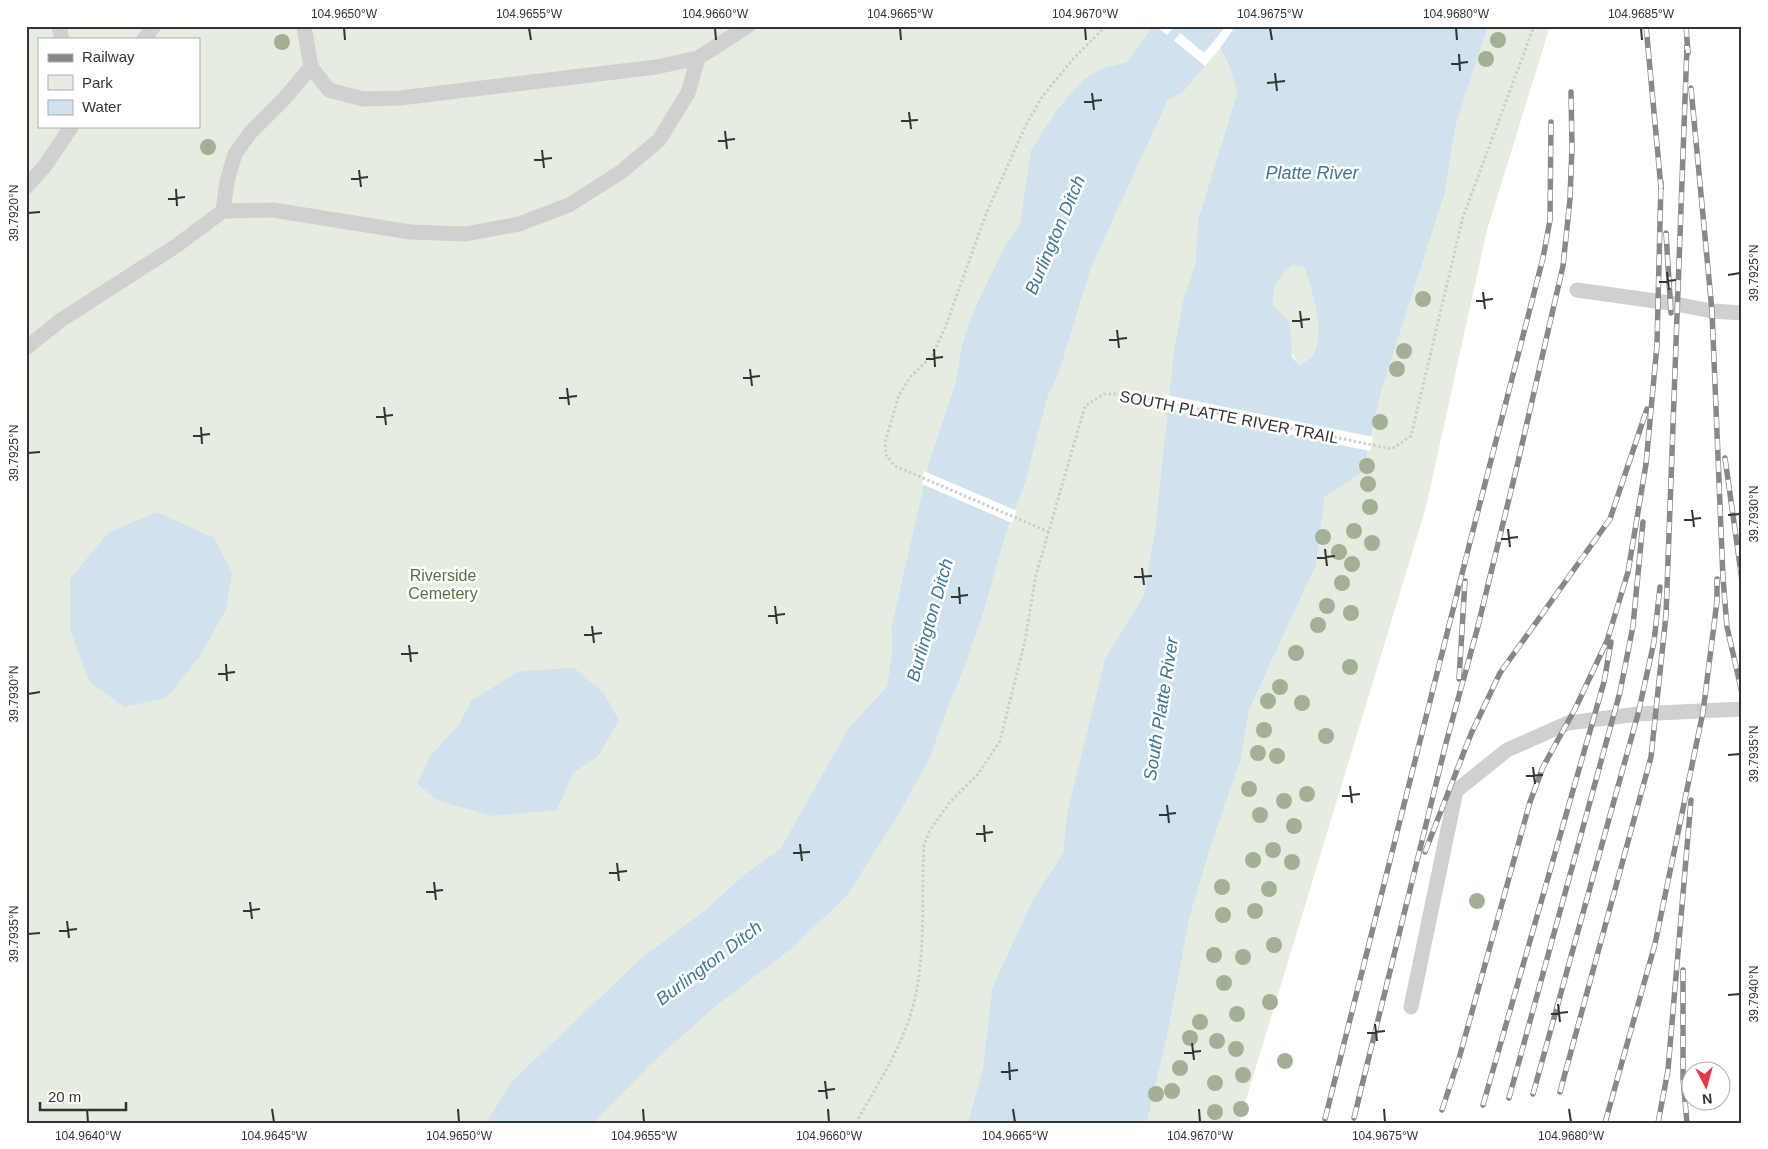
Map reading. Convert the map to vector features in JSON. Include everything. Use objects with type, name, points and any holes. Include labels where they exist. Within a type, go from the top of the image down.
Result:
[{"type":"lane","points":[[145,38],[154,26]]},
{"type":"lane","points":[[304,26],[311,67],[329,90],[362,99],[400,98],[656,68],[698,58],[748,26]]},
{"type":"lane","points":[[26,348],[61,320],[176,246],[223,211],[273,210],[410,232],[466,234],[519,224],[569,205],[621,172],[659,140],[688,94],[698,58]]},
{"type":"lane","points":[[223,211],[227,181],[235,154],[250,133],[284,99],[311,67]]},
{"type":"lane","points":[[26,187],[44,167],[72,128]]},
{"type":"lane","points":[[1577,290],[1712,311],[1742,313]]},
{"type":"lane","points":[[1411,1007],[1456,792],[1507,750],[1568,723],[1638,714],[1742,709]]},
{"type":"path","points":[[1049,532],[896,466],[886,455],[885,442],[899,395],[911,376],[932,356],[946,328],[986,214],[1025,127],[1042,98],[1072,59],[1106,26]]},
{"type":"path","name":"SOUTH PLATTE RIVER TRAIL","points":[[856,1123],[897,1049],[911,1012],[920,972],[924,845],[930,830],[950,802],[978,774],[1000,741],[1025,641],[1036,575],[1085,406],[1104,394],[1126,394],[1392,449],[1411,436],[1463,217],[1534,26]]},
{"type":"green space","name":"Riverside Cemetery","points":[[26,26],[1153,26],[1127,62],[1103,68],[1024,199],[1020,224],[1005,246],[973,311],[962,345],[955,384],[929,462],[891,628],[892,648],[887,686],[848,729],[780,849],[745,874],[705,910],[639,960],[511,1082],[486,1123],[26,1123]]},
{"type":"green space","points":[[1488,26],[1550,26],[1487,230],[1426,507],[1239,1123],[1147,1123],[1167,1037],[1190,916],[1212,843],[1241,759],[1249,710],[1316,565],[1325,497],[1363,472],[1381,392],[1445,193],[1455,128]]},
{"type":"green space","points":[[1220,48],[1229,65],[1237,93],[1198,220],[1195,265],[1183,301],[1174,348],[1155,530],[1143,597],[1105,658],[1067,813],[1063,853],[1033,899],[992,988],[983,1067],[968,1123],[594,1123],[652,1063],[715,1007],[791,949],[847,896],[899,814],[930,758],[965,666],[983,614],[1006,533],[1025,484],[1048,396],[1058,376],[1091,268],[1168,100],[1184,91]]},
{"type":"green space","points":[[1293,265],[1305,268],[1318,321],[1317,343],[1314,353],[1300,366],[1292,352],[1278,312],[1273,305],[1277,282]]},
{"type":"water","points":[[1153,26],[1156,26],[1205,66],[1184,91],[1168,100],[1091,268],[1058,376],[1048,396],[1025,484],[1006,533],[983,614],[965,666],[930,758],[899,814],[847,896],[791,949],[715,1007],[652,1063],[594,1123],[486,1123],[511,1082],[639,960],[705,910],[745,874],[780,849],[848,729],[887,686],[892,648],[891,628],[929,462],[955,384],[962,345],[973,311],[1005,246],[1020,224],[1031,150],[1057,110],[1083,80],[1103,68],[1127,62]]},
{"type":"water","points":[[1172,26],[1226,26],[1204,53]]},
{"type":"water","name":"Platte River","points":[[1229,26],[1488,26],[1455,128],[1445,193],[1381,392],[1363,472],[1325,497],[1316,565],[1249,710],[1241,759],[1212,843],[1190,916],[1167,1037],[1147,1123],[968,1123],[983,1067],[992,988],[1033,899],[1063,853],[1067,813],[1105,658],[1143,597],[1155,530],[1174,348],[1183,301],[1195,265],[1198,220],[1237,93],[1229,65],[1220,48],[1233,30]],"holes":[[[1293,265],[1305,268],[1314,299],[1318,332],[1314,353],[1300,366],[1292,357],[1290,323],[1273,305],[1273,298],[1277,282]]]},
{"type":"water","points":[[157,512],[214,538],[232,573],[226,609],[200,656],[166,698],[124,707],[89,681],[70,629],[70,579],[108,533]]},
{"type":"water","points":[[574,668],[604,693],[619,721],[598,756],[573,773],[557,810],[493,816],[439,801],[417,784],[431,755],[459,725],[471,701],[519,671]]},
{"type":"pier","points":[[1166,395],[1373,437],[1370,451],[1165,409]]},
{"type":"pier","points":[[924,471],[1017,511],[1012,523],[922,484]]},
{"type":"waterway","name":"Burlington Ditch","points":[[1164,46],[1180,26]]},
{"type":"railway","points":[[1646,26],[1661,188]]},
{"type":"railway","points":[[1686,26],[1688,53]]},
{"type":"railway","points":[[1560,1092],[1651,757],[1666,615],[1687,46]]},
{"type":"railway","points":[[1691,88],[1712,311],[1723,578],[1727,627],[1742,693]]},
{"type":"railway","points":[[1354,1118],[1446,743],[1477,630],[1563,266],[1570,199],[1572,147],[1571,92]]},
{"type":"railway","points":[[1325,1119],[1543,258],[1550,220],[1551,122]]},
{"type":"railway","points":[[1442,1110],[1460,1055],[1530,802],[1543,767],[1575,709],[1607,641],[1628,572],[1646,464],[1657,345],[1661,182]]},
{"type":"railway","points":[[1666,233],[1671,313]]},
{"type":"railway","points":[[1425,852],[1471,734],[1500,673],[1610,519],[1647,409]]},
{"type":"railway","points":[[1725,458],[1742,580]]},
{"type":"railway","points":[[1509,1098],[1620,692],[1633,626],[1643,522]]},
{"type":"railway","points":[[1605,1123],[1655,944],[1703,712],[1717,601],[1717,579]]},
{"type":"railway","points":[[1459,679],[1465,581]]},
{"type":"railway","points":[[1533,1094],[1638,714],[1654,642],[1660,587]]},
{"type":"railway","points":[[1483,1105],[1604,682],[1611,642]]},
{"type":"railway","points":[[1658,1123],[1668,1070],[1691,800]]},
{"type":"railway","points":[[1683,970],[1683,1078],[1687,1123]]},
{"type":"water label","name":"South Platte River","points":[[1161,709]]}]
